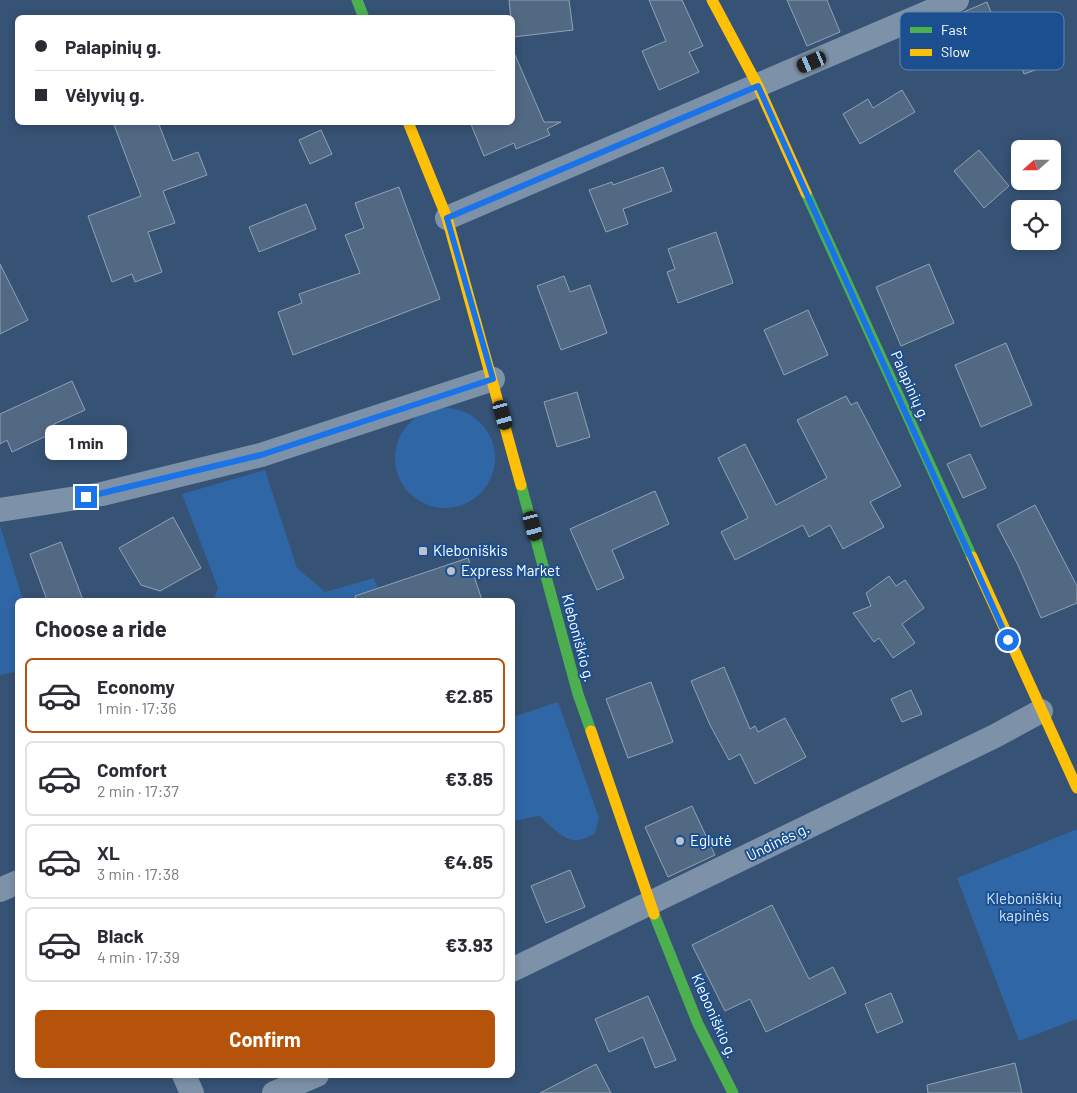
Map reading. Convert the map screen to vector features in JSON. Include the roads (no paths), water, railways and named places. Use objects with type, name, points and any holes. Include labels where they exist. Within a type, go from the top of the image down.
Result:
[{"type":"street","points":[[357,0],[363,15]]},
{"type":"street","name":"Palapinių g.","points":[[712,0],[758,86],[1077,788]]},
{"type":"street","points":[[929,12],[957,0]]},
{"type":"street","points":[[447,218],[900,25]]},
{"type":"street","name":"Kleboniškio g.","points":[[409,125],[447,218],[493,379],[578,694],[650,904],[698,1024],[733,1093]]},
{"type":"street","points":[[0,510],[102,494],[261,455],[493,379]]},
{"type":"street","name":"Undinės g.","points":[[515,969],[995,736],[1041,711]]},
{"type":"street","points":[[0,890],[15,883]]},
{"type":"street","points":[[185,1078],[192,1093]]},
{"type":"street","points":[[274,1093],[310,1078]]},
{"type":"place","name":"Kleboniškis","points":[[423,551]]},
{"type":"place","name":"Express Market","points":[[451,571]]},
{"type":"place","name":"Eglutė","points":[[680,841]]},
{"type":"park label","name":"Kleboniškių kapinės","points":[[1024,908]]}]
